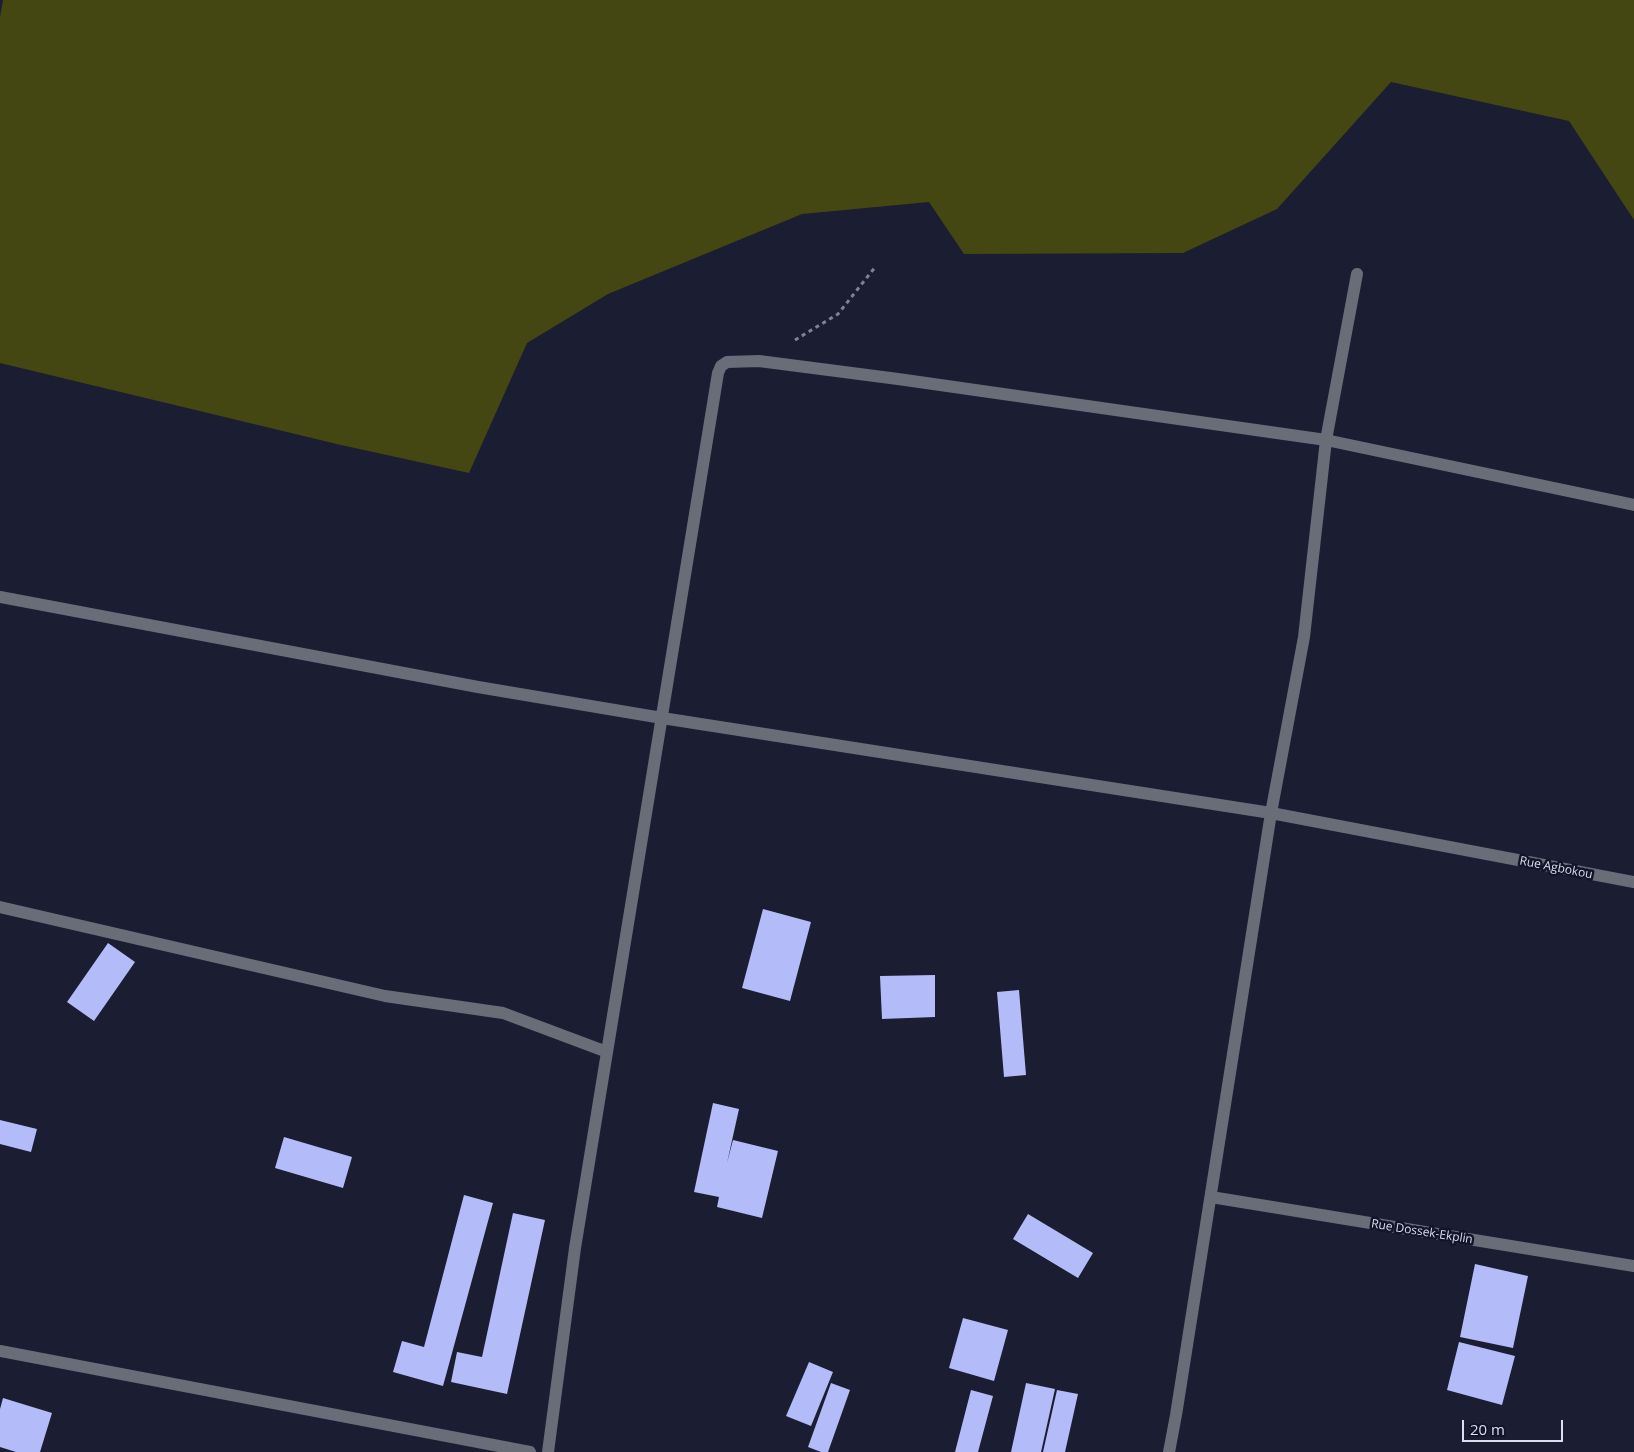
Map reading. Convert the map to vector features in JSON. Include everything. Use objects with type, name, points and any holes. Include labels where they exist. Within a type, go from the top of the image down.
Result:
[{"type":"street","points":[[1169,1452],[1271,813],[1304,637],[1326,440],[1356,274]]},
{"type":"street","points":[[548,1452],[575,1248],[718,373],[721,366],[728,362],[759,361],[1326,440],[1634,505]]},
{"type":"street","name":"Rue Agbokou","points":[[0,597],[478,687],[662,718],[1271,813],[1634,882]]},
{"type":"street","points":[[0,907],[385,996],[503,1014],[607,1052]]},
{"type":"street","name":"Rue Dossek-Ekplin","points":[[1211,1197],[1634,1266]]},
{"type":"street","points":[[0,1352],[530,1452]]},
{"type":"path","points":[[759,361],[838,314],[876,266]]},
{"type":"green space","points":[[3,0],[1634,0],[1634,220],[1569,121],[1391,82],[1277,209],[1183,253],[964,254],[929,202],[802,214],[608,294],[527,343],[469,473],[341,445],[0,363],[0,17]]},
{"type":"building","points":[[763,909],[811,922],[790,1001],[742,988]]},
{"type":"building","points":[[108,943],[135,962],[94,1021],[67,1002]]},
{"type":"building","points":[[935,975],[935,1017],[882,1019],[880,976]]},
{"type":"building","points":[[1019,990],[1026,1075],[1004,1077],[997,992]]},
{"type":"building","points":[[713,1103],[739,1109],[727,1163],[733,1140],[778,1151],[762,1218],[717,1207],[719,1197],[694,1192]]},
{"type":"building","points":[[0,1120],[37,1129],[31,1152],[0,1144]]},
{"type":"building","points":[[284,1137],[352,1157],[343,1188],[275,1168]]},
{"type":"building","points":[[464,1195],[493,1203],[443,1386],[393,1372],[402,1341],[424,1347]]},
{"type":"building","points":[[513,1213],[545,1220],[507,1394],[451,1382],[457,1352],[482,1357]]},
{"type":"building","points":[[1028,1214],[1093,1253],[1078,1278],[1013,1239]]},
{"type":"building","points":[[1475,1264],[1528,1276],[1513,1348],[1460,1337]]},
{"type":"building","points":[[963,1318],[1008,1330],[994,1381],[949,1368]]},
{"type":"building","points":[[1459,1342],[1515,1356],[1502,1405],[1447,1390]]},
{"type":"building","points":[[809,1362],[833,1372],[811,1426],[786,1416]]},
{"type":"building","points":[[831,1383],[850,1390],[828,1452],[821,1452],[808,1447]]},
{"type":"building","points":[[1026,1383],[1055,1389],[1041,1452],[1011,1452]]},
{"type":"building","points":[[971,1390],[993,1396],[978,1452],[955,1452]]},
{"type":"building","points":[[1057,1390],[1078,1394],[1065,1452],[1043,1452]]},
{"type":"building","points":[[3,1398],[52,1413],[40,1452],[16,1452],[0,1447],[0,1409]]}]
